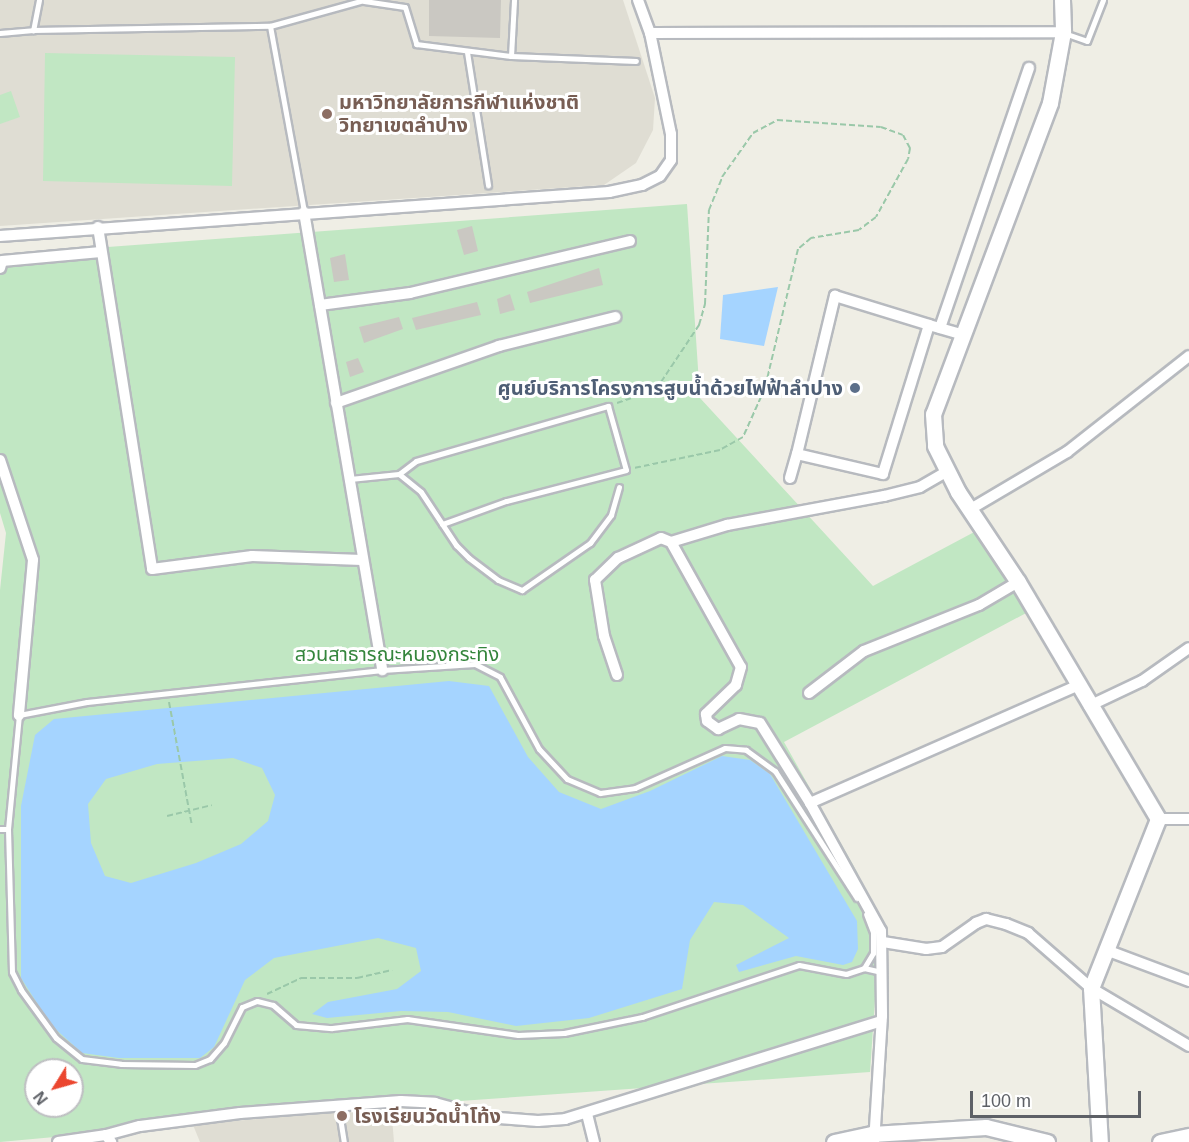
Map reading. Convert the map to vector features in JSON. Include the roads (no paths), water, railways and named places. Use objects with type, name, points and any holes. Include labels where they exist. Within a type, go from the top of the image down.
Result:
[{"type":"street","points":[[0,236],[98,227],[609,192],[642,185],[660,176],[671,160],[671,134],[650,33],[638,0]]},
{"type":"street","points":[[1062,0],[1063,32],[1050,103],[933,414],[935,446],[969,510],[1018,582],[1077,686],[1158,819]]},
{"type":"street","points":[[650,33],[1063,32]]},
{"type":"street","points":[[797,454],[883,474],[934,326],[1029,68]]},
{"type":"street","points":[[304,213],[382,670]]},
{"type":"street","points":[[98,227],[152,569],[252,556],[362,560]]},
{"type":"street","points":[[320,305],[410,293],[630,241]]},
{"type":"street","points":[[0,268],[2,261],[101,252]]},
{"type":"street","points":[[790,478],[835,296],[963,335]]},
{"type":"street","points":[[336,403],[499,345],[615,317]]},
{"type":"street","points":[[969,510],[1067,452],[1189,356]]},
{"type":"street","points":[[0,460],[33,560],[19,715]]},
{"type":"street","points":[[671,542],[727,525],[893,494],[920,487],[948,471]]},
{"type":"street","points":[[617,675],[604,636],[595,580],[618,558],[662,538],[671,542],[741,667],[736,685],[706,714],[706,721],[718,729],[739,719],[760,723],[810,803],[882,931],[882,1021],[873,1138]]},
{"type":"street","points":[[809,693],[864,651],[979,605],[1018,582]]},
{"type":"street","points":[[1089,705],[1142,681],[1189,648]]},
{"type":"street","points":[[810,803],[1077,686]]},
{"type":"street","points":[[1158,819],[1189,819]]},
{"type":"street","points":[[1100,1142],[1091,988],[1158,819]]},
{"type":"street","points":[[883,942],[926,948],[942,947],[986,919],[1028,933],[1091,988],[1189,1046]]},
{"type":"street","points":[[1106,950],[1189,981]]},
{"type":"street","points":[[58,1142],[108,1138],[140,1126],[338,1105],[417,1101],[486,1117],[537,1121],[587,1114],[882,1021]]},
{"type":"street","points":[[587,1114],[594,1142]]},
{"type":"street","points":[[834,1142],[986,1127],[1047,1142]]},
{"type":"street","points":[[1160,1142],[1189,1137]]},
{"type":"lane","points":[[33,30],[39,0]]},
{"type":"lane","points":[[511,56],[514,0]]},
{"type":"lane","points":[[1063,32],[1087,41],[1103,0]]},
{"type":"lane","points":[[0,33],[33,30],[270,26],[364,1],[405,7],[416,44],[511,56],[636,61]]},
{"type":"lane","points":[[270,26],[304,213]]},
{"type":"lane","points":[[466,52],[488,184]]},
{"type":"lane","points":[[348,479],[399,474],[416,461],[608,406],[626,470],[506,501],[442,524]]},
{"type":"lane","points":[[399,474],[421,492],[442,524],[469,558],[498,580],[522,590],[590,543],[611,515],[619,487]]},
{"type":"lane","points":[[864,968],[873,953],[873,932],[865,910],[775,771],[746,750],[725,748],[635,788],[600,793],[567,779],[540,749],[500,677],[475,664],[382,670],[167,693],[19,715],[8,829],[12,972],[38,1016],[81,1059],[121,1064],[195,1065],[210,1059],[224,1043],[242,1007],[257,1001],[273,1005],[296,1025],[332,1028],[407,1019],[530,1035],[564,1033],[642,1017],[799,965],[846,974],[864,968],[883,973]]},
{"type":"lane","points":[[0,829],[8,829]]},
{"type":"lane","points":[[338,1105],[344,1142]]},
{"type":"water","points":[[778,287],[764,346],[720,339],[723,295]]},
{"type":"water","points":[[449,681],[489,686],[528,757],[559,792],[601,809],[650,791],[722,756],[750,760],[770,774],[857,921],[858,949],[852,962],[843,965],[796,956],[739,972],[736,965],[789,938],[743,905],[714,902],[690,940],[682,989],[589,1018],[516,1026],[448,1012],[401,1011],[327,1018],[312,1014],[328,1002],[397,989],[421,971],[416,948],[378,938],[274,958],[245,980],[214,1047],[200,1058],[119,1058],[82,1053],[51,1025],[21,978],[21,806],[35,735],[54,719]],"holes":[[[233,758],[262,768],[275,795],[268,821],[241,844],[196,863],[131,883],[105,876],[91,843],[88,804],[106,779],[157,764]]]},
{"type":"place","name":"มหาวิทยาลัยการกีฬาแห่งชาติ วิทยาเขตลำปาง","points":[[327,114]]},
{"type":"place","name":"ศูนย์บริการโครงการสูบน้ำด้วยไฟฟ้าลําปาง","points":[[855,388]]},
{"type":"place","name":"โรงเรียนวัดน้ำโท้ง","points":[[342,1116]]},
{"type":"park label","name":"สวนสาธารณะหนองกระทิง","points":[[397,654]]}]
